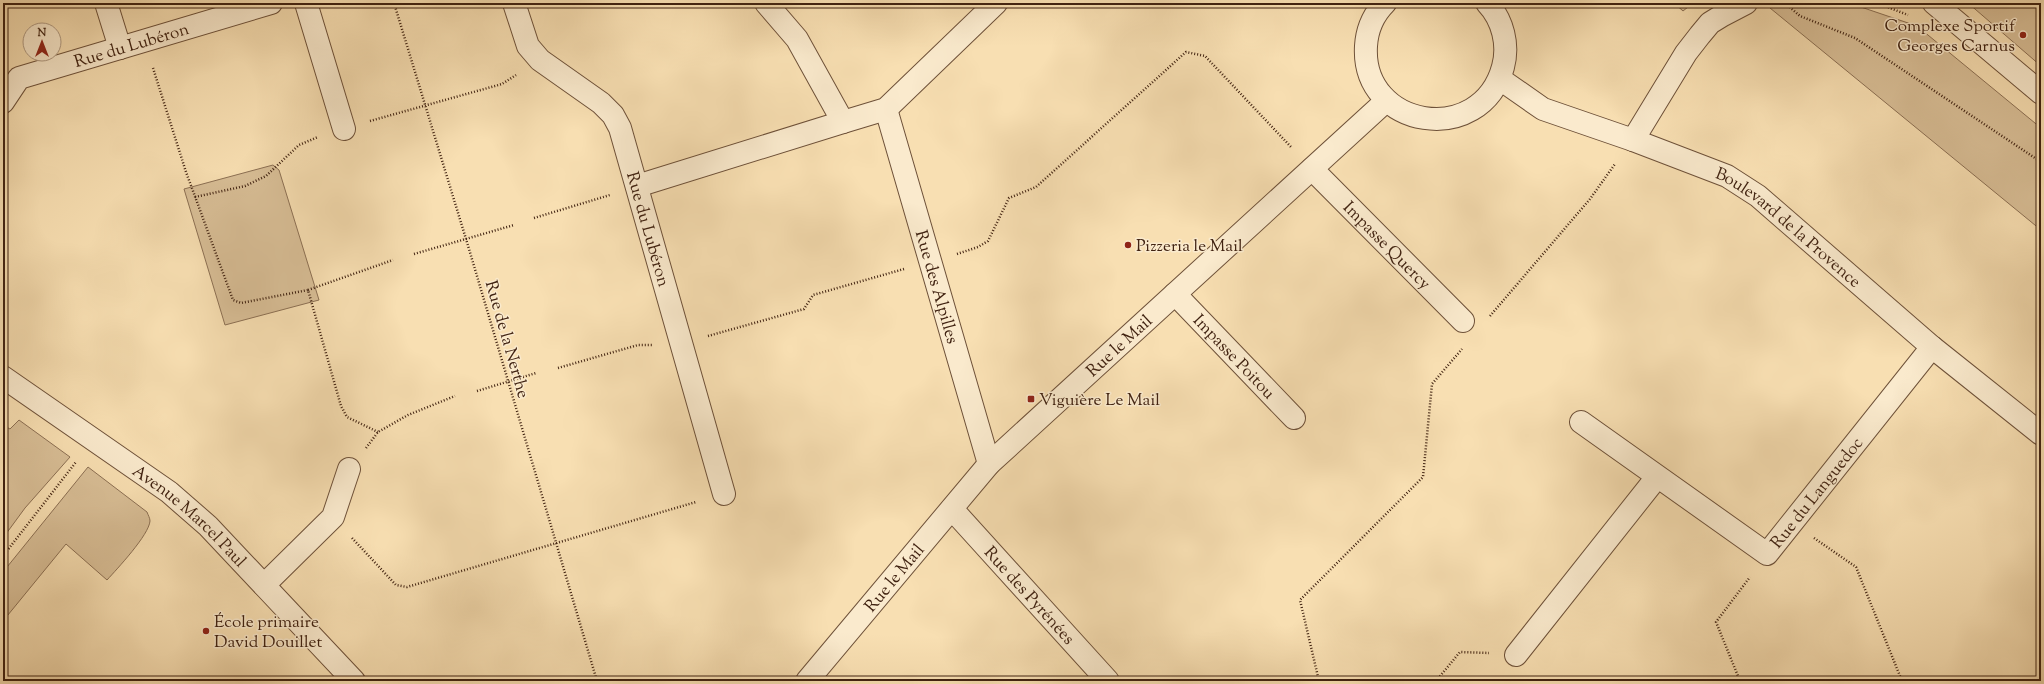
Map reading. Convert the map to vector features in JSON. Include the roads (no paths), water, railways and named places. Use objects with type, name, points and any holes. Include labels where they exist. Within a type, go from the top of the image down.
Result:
[{"type":"street","points":[[106,3],[120,48]]},
{"type":"street","name":"Rue du Lubéron","points":[[3,102],[19,78],[271,3]]},
{"type":"street","points":[[306,3],[344,129]]},
{"type":"street","name":"Rue du Lubéron","points":[[514,3],[528,46],[540,60],[601,104],[613,115],[620,128],[724,494]]},
{"type":"street","points":[[766,3],[797,39],[843,122]]},
{"type":"street","points":[[637,186],[886,109],[996,3]]},
{"type":"street","points":[[1385,3],[1377,11],[1367,33],[1366,58],[1372,81],[1386,101],[1407,114],[1429,120],[1454,118],[1476,108],[1486,100],[1500,79],[1506,56],[1504,32],[1494,10],[1487,3]]},
{"type":"street","points":[[1633,140],[1700,34],[1710,23],[1746,3]]},
{"type":"street","points":[[1934,3],[2041,93]]},
{"type":"street","name":"Boulevard de la Provence","points":[[1500,79],[1543,109],[1633,140],[1727,176],[1758,196],[1932,347],[2041,434]]},
{"type":"street","name":"Rue le Mail","points":[[807,681],[989,464],[1386,101]]},
{"type":"street","name":"Rue des Alpilles","points":[[886,109],[989,464]]},
{"type":"street","name":"Impasse Quercy","points":[[1312,169],[1463,321]]},
{"type":"street","name":"Impasse Poitou","points":[[1175,294],[1294,418]]},
{"type":"street","name":"Rue du Languedoc","points":[[1581,422],[1767,554],[1932,347]]},
{"type":"street","name":"Avenue Marcel Paul","points":[[3,377],[169,492],[188,508],[208,526],[354,681]]},
{"type":"street","points":[[264,585],[333,517],[349,469]]},
{"type":"street","points":[[1516,655],[1657,477]]},
{"type":"street","name":"Rue des Pyrénées","points":[[952,509],[1108,681]]},
{"type":"place","name":"Complexe Sportif Georges Carnus","points":[[2023,35]]},
{"type":"place","name":"Pizzeria le Mail","points":[[1128,245]]},
{"type":"place","name":"Viguière Le Mail","points":[[1031,399]]},
{"type":"place","name":"École primaire David Douillet","points":[[206,631]]}]
